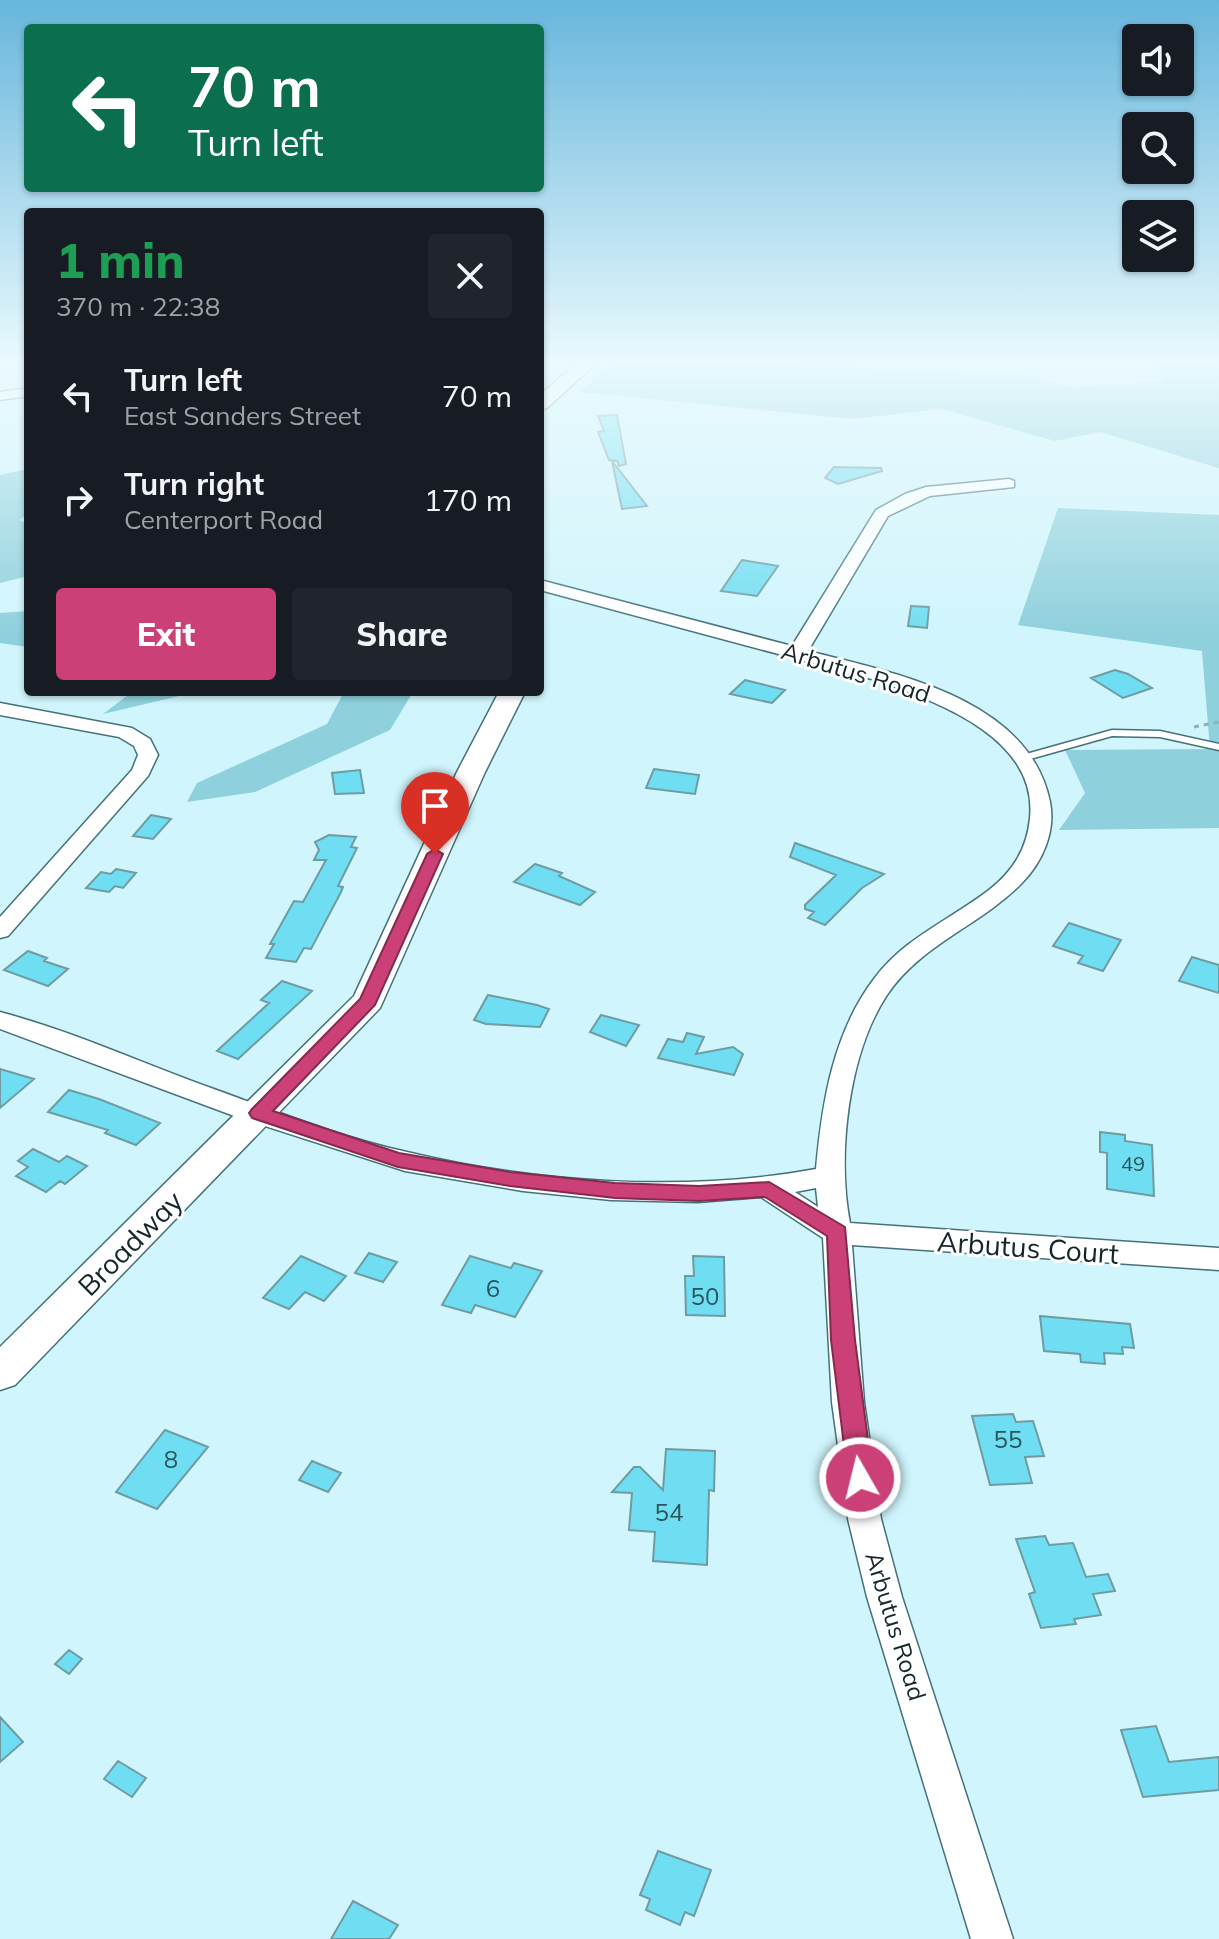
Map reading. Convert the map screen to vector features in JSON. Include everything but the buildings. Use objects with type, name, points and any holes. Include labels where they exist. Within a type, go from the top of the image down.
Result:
[{"type":"main road","name":"Broadway","points":[[0,1373],[368,1001],[471,772],[510,696]]},
{"type":"street","points":[[797,653],[839,580],[889,508],[921,493],[944,488],[1009,484]]},
{"type":"street","name":"Arbutus Road","points":[[544,586],[886,677],[934,695],[983,721],[1023,758],[1033,772],[1041,811],[1036,850],[1005,887],[967,917],[914,950],[884,982],[862,1018],[842,1088],[829,1176],[837,1233],[843,1340],[872,1554],[992,1939]]},
{"type":"street","points":[[0,709],[125,732],[143,743],[148,755],[141,772],[0,931]]},
{"type":"street","points":[[0,1020],[398,1160],[510,1179],[615,1190],[699,1194],[769,1189],[829,1176]]},
{"type":"street","points":[[769,1189],[837,1233]]},
{"type":"street","name":"Arbutus Court","points":[[837,1233],[1219,1259]]},
{"type":"lane","points":[[1023,758],[1112,733],[1160,734],[1219,747]]},
{"type":"shaded area","points":[[1178,455],[1219,455],[1219,468]]},
{"type":"shaded area","points":[[24,470],[24,517],[19,520],[24,522],[24,577],[0,583],[0,475]]},
{"type":"shaded area","points":[[1058,508],[1219,515],[1219,828],[1059,830],[1085,793],[1065,750],[1210,749],[1202,651],[1018,625]]},
{"type":"shaded area","points":[[24,611],[24,646],[0,643],[0,613]]},
{"type":"shaded area","points":[[127,696],[179,696],[103,714]]},
{"type":"shaded area","points":[[342,696],[411,696],[390,730],[255,792],[187,802],[197,783],[327,724]]},
{"type":"route","points":[[435,854],[368,1001],[259,1113],[398,1160],[510,1179],[615,1190],[699,1194],[769,1189],[837,1233],[843,1340],[860,1478]]}]
